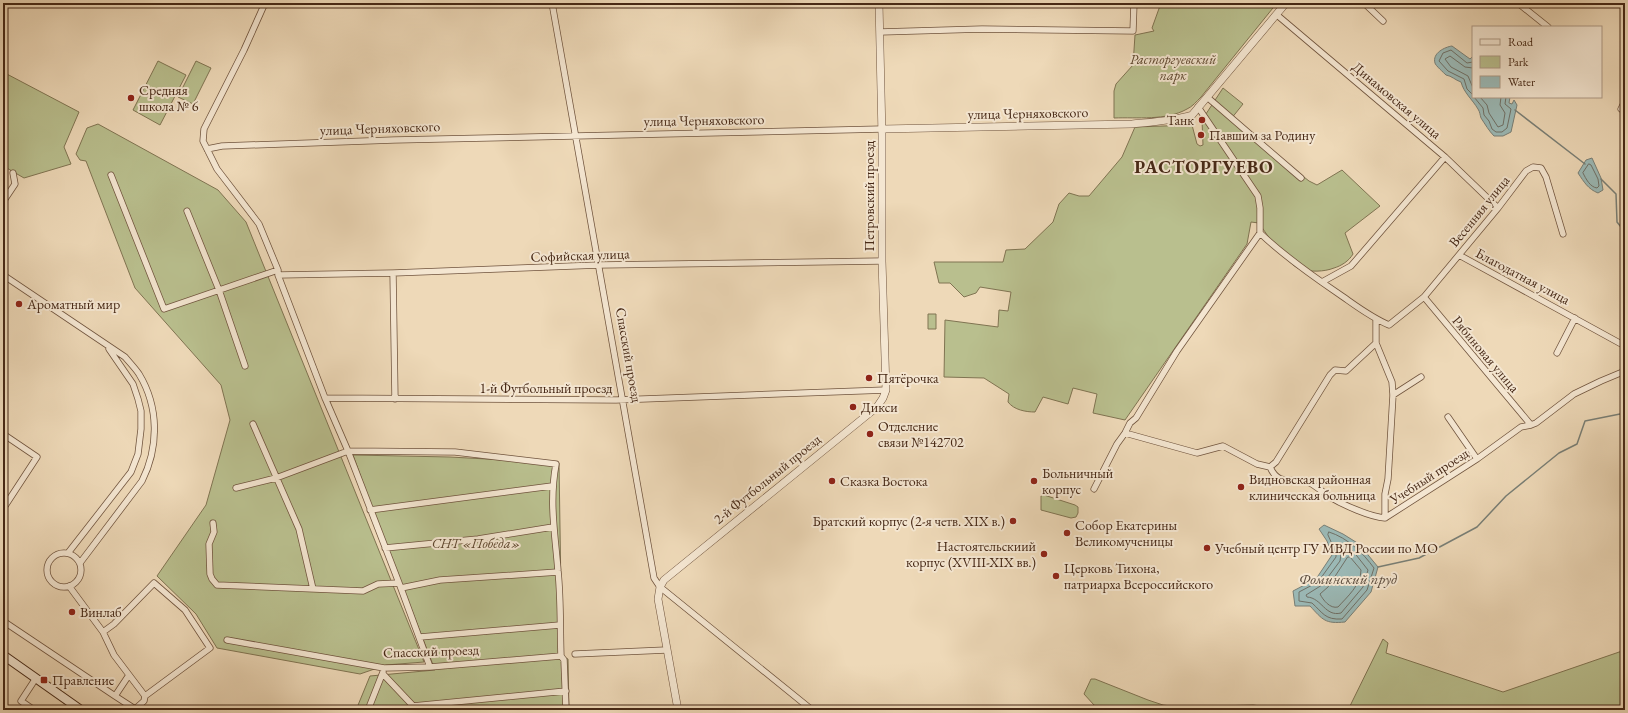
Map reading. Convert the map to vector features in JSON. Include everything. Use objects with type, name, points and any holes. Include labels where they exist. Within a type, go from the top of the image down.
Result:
[{"type":"main road","points":[[3,655],[81,710]]},
{"type":"street","points":[[265,3],[244,50],[204,128],[203,141],[216,169],[259,224],[325,398],[348,451],[420,637],[430,667]]},
{"type":"street","name":"Спасский проезд","points":[[552,3],[654,578],[660,587],[658,599],[678,710]]},
{"type":"street","name":"Петровский проезд","points":[[879,3],[882,129],[882,261],[886,390]]},
{"type":"street","points":[[880,32],[982,29],[1133,31],[1134,3]]},
{"type":"street","name":"улица Черняховского","points":[[207,149],[222,146],[1160,122],[1192,115],[1286,3]]},
{"type":"street","points":[[1364,3],[1383,21]]},
{"type":"street","points":[[1518,3],[1547,26]]},
{"type":"street","name":"Динамовская улица","points":[[1277,15],[1445,157],[1498,208]]},
{"type":"street","points":[[1207,97],[1301,178]]},
{"type":"street","points":[[1621,109],[1625,101]]},
{"type":"street","points":[[1094,489],[1117,444],[1130,423],[1136,418],[1177,351],[1260,233],[1260,208],[1258,196],[1198,107]]},
{"type":"street","points":[[1322,282],[1351,266],[1445,157]]},
{"type":"street","name":"Весенняя улица","points":[[1376,320],[1389,325],[1424,297],[1498,208],[1526,171],[1533,167],[1541,168],[1546,176],[1563,234]]},
{"type":"street","points":[[3,202],[15,184],[13,172]]},
{"type":"street","name":"Софийская улица","points":[[111,175],[164,309],[278,272],[392,273],[599,265],[882,261]]},
{"type":"street","points":[[187,211],[219,290],[245,366]]},
{"type":"street","points":[[1260,233],[1274,247],[1376,320],[1376,343],[1392,382],[1393,395],[1388,479],[1385,494],[1385,518]]},
{"type":"street","name":"Благодатная улица","points":[[1459,255],[1625,346]]},
{"type":"street","points":[[392,273],[395,399]]},
{"type":"street","points":[[3,274],[125,358],[138,373],[146,386],[152,404],[155,439],[152,456],[142,481],[80,563]]},
{"type":"street","name":"Рябиновая улица","points":[[1424,297],[1531,426]]},
{"type":"street","name":"Благодатная улица","points":[[1557,353],[1575,318]]},
{"type":"street","points":[[1270,467],[1276,462],[1330,375],[1335,370],[1346,371],[1376,343]]},
{"type":"street","points":[[68,553],[131,472],[138,454],[141,429],[138,399],[133,384],[107,345]]},
{"type":"street","name":"Учебный проезд","points":[[1125,433],[1197,453],[1223,446],[1257,464],[1270,467],[1273,474],[1280,479],[1308,482],[1331,497],[1375,518],[1385,518],[1478,459],[1521,427],[1531,426],[1574,394],[1625,371]]},
{"type":"street","points":[[1393,395],[1421,377]]},
{"type":"street","name":"1-й Футбольный проезд","points":[[325,398],[623,400],[886,390]]},
{"type":"street","name":"2-й Футбольный проезд","points":[[660,587],[664,580],[877,407],[886,390]]},
{"type":"street","points":[[1448,417],[1478,459]]},
{"type":"street","points":[[252,424],[299,529],[313,589]]},
{"type":"street","points":[[3,434],[37,457],[3,509]]},
{"type":"street","points":[[236,488],[276,478],[348,451],[455,452],[556,464],[552,486],[553,527],[558,572],[566,710]]},
{"type":"street","points":[[370,510],[552,486]]},
{"type":"street","points":[[213,523],[214,532],[209,544],[210,574],[212,579],[217,584],[364,591],[378,584],[400,586],[440,580],[558,572]]},
{"type":"street","points":[[385,548],[478,538],[553,527]]},
{"type":"street","points":[[68,553],[77,558],[80,563],[81,574],[78,580],[69,586],[64,587],[53,583],[47,573],[48,562],[56,554],[68,553]]},
{"type":"street","points":[[3,621],[134,709],[144,701],[145,696],[210,648],[184,610],[154,583],[114,624],[103,632]]},
{"type":"street","points":[[69,586],[103,632],[114,656],[145,696]]},
{"type":"street","points":[[660,587],[812,710]]},
{"type":"street","points":[[420,637],[560,625]]},
{"type":"street","name":"Спасский проезд","points":[[227,640],[384,668],[430,667],[562,658]]},
{"type":"street","points":[[575,654],[666,650]]},
{"type":"street","points":[[368,710],[383,674],[384,668]]},
{"type":"street","points":[[383,674],[415,708],[566,691]]},
{"type":"street","points":[[115,696],[129,676]]},
{"type":"street","points":[[34,710],[21,701],[36,678]]},
{"type":"green space","name":"Расторгуевский парк","points":[[1161,3],[1277,3],[1201,97],[1191,107],[1179,113],[1161,117],[1114,118],[1114,91],[1116,84],[1133,65],[1135,35],[1154,31],[1152,28]]},
{"type":"green space","points":[[158,61],[186,75],[160,125],[133,110]]},
{"type":"green space","points":[[196,61],[211,68],[193,104],[178,97]]},
{"type":"green space","points":[[3,72],[79,112],[64,147],[71,164],[24,178],[5,167],[3,168]]},
{"type":"green space","points":[[1223,88],[1243,104],[1231,119],[1309,181],[1317,185],[1342,170],[1380,206],[1345,233],[1353,254],[1349,259],[1339,266],[1326,270],[1313,271],[1300,269],[1295,267],[1284,256],[1259,223],[1251,222],[1247,244],[1125,420],[1093,413],[1097,394],[1073,388],[1068,404],[1043,397],[1035,412],[1032,412],[1013,407],[1008,402],[1009,394],[984,378],[944,377],[945,320],[998,327],[999,310],[1008,311],[1011,292],[980,287],[976,293],[964,297],[950,283],[939,283],[934,262],[1003,262],[1006,250],[1025,249],[1053,222],[1059,204],[1069,193],[1079,196],[1089,196],[1122,157],[1135,127],[1192,125],[1197,144],[1200,146],[1203,145],[1202,120]]},
{"type":"green space","points":[[98,124],[218,190],[246,222],[424,662],[386,665],[360,674],[217,648],[196,614],[157,576],[206,505],[230,420],[221,385],[135,288],[86,161],[80,160],[76,154],[87,128]]},
{"type":"green space","points":[[928,314],[936,314],[936,329],[928,329]]},
{"type":"green space","name":"СНТ «Победа»","points":[[353,455],[450,457],[559,463],[562,656],[568,659],[569,710],[356,710],[370,676],[435,670]]},
{"type":"green space","points":[[1044,495],[1078,507],[1076,517],[1071,518],[1041,510],[1041,496]]},
{"type":"green space","points":[[1383,639],[1388,643],[1386,653],[1503,692],[1625,650],[1625,710],[1348,710]]},
{"type":"green space","points":[[1091,679],[1095,679],[1163,705],[1178,707],[1253,705],[1276,708],[1276,710],[1101,710],[1084,694]]},
{"type":"water","points":[[1452,46],[1470,59],[1472,57],[1472,98],[1510,98],[1509,103],[1512,104],[1514,100],[1517,105],[1511,132],[1503,136],[1494,136],[1481,118],[1479,110],[1466,93],[1461,82],[1446,75],[1435,64],[1435,56],[1437,53]]},
{"type":"water","points":[[1592,158],[1601,178],[1603,190],[1598,193],[1584,182],[1578,173],[1586,160]]},
{"type":"water","name":"Фоминский пруд","points":[[1324,525],[1359,544],[1378,567],[1371,592],[1345,622],[1329,622],[1318,615],[1310,606],[1295,606],[1293,591],[1316,579],[1332,555],[1327,541],[1319,529]]},
{"type":"waterway","points":[[1515,110],[1585,164]]},
{"type":"waterway","points":[[1601,179],[1616,194],[1617,222],[1625,232]]},
{"type":"waterway","points":[[1378,567],[1419,558],[1477,527],[1506,496],[1559,453],[1577,444],[1585,421],[1625,413]]},
{"type":"place","name":"Средняя школа № 6","points":[[131,98]]},
{"type":"place","name":"Танк","points":[[1202,120]]},
{"type":"place","name":"Павшим за Родину","points":[[1201,135]]},
{"type":"place","name":"Ароматный мир","points":[[19,304]]},
{"type":"place","name":"Пятёрочка","points":[[869,378]]},
{"type":"place","name":"Дикси","points":[[853,407]]},
{"type":"place","name":"Отделение связи №142702","points":[[870,434]]},
{"type":"place","name":"Сказка Востока","points":[[832,481]]},
{"type":"place","name":"Больничный корпус","points":[[1034,481]]},
{"type":"place","name":"Видновская районная клиническая больница","points":[[1241,487]]},
{"type":"place","name":"Братский корпус (2-я четв. XIX в.)","points":[[1013,521]]},
{"type":"place","name":"Собор Екатерины Великомученицы","points":[[1067,533]]},
{"type":"place","name":"Учебный центр ГУ МВД России по МО","points":[[1207,548]]},
{"type":"place","name":"Настоятельскиий корпус (XVIII-XIX вв.)","points":[[1044,554]]},
{"type":"place","name":"Церковь Тихона, патриарха Всероссийского","points":[[1056,576]]},
{"type":"place","name":"Винлаб","points":[[72,612]]},
{"type":"place","name":"Правление","points":[[44,680]]},
{"type":"district","name":"РАСТОРГУЕВО","points":[[1204,167]]}]
